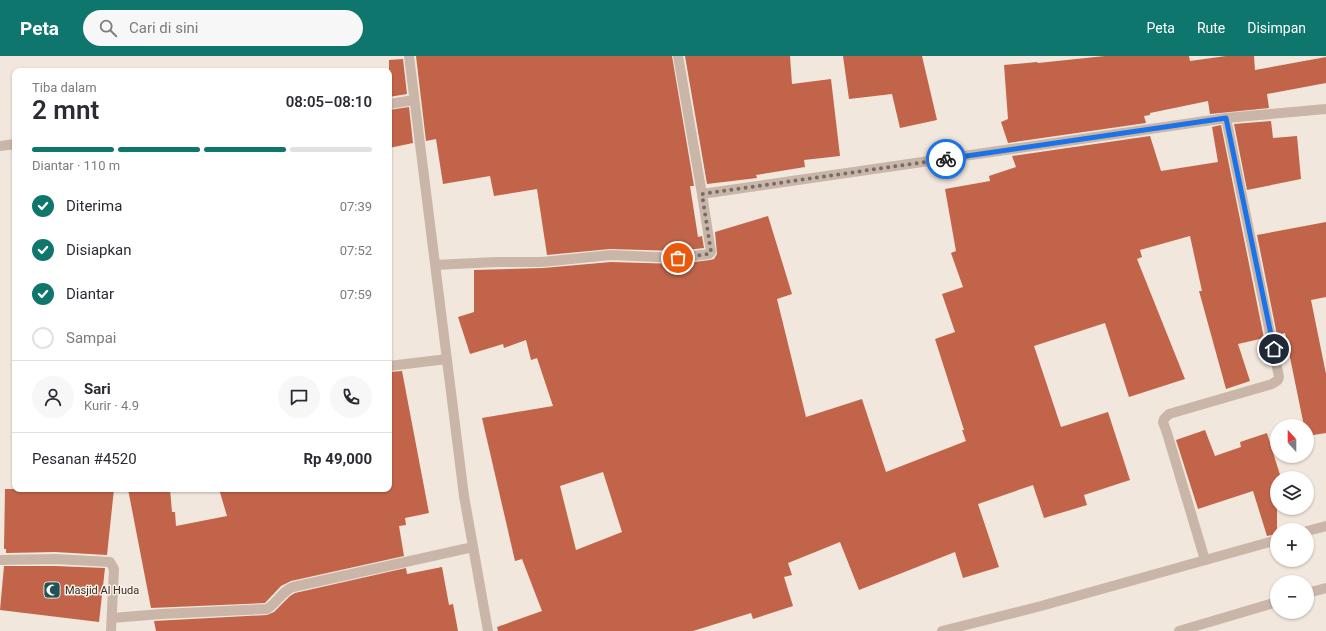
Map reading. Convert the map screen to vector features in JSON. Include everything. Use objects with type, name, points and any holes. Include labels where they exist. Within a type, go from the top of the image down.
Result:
[{"type":"street","points":[[409,56],[464,496],[488,631]]},
{"type":"street","points":[[435,265],[542,262],[611,255],[678,258],[709,254],[711,252],[702,194],[678,56]]},
{"type":"street","points":[[392,104],[414,100]]},
{"type":"street","points":[[702,194],[1226,118],[1326,109]]},
{"type":"street","points":[[1205,560],[1166,433],[1164,419],[1170,414],[1272,384],[1278,380],[1279,377],[1226,118]]},
{"type":"street","points":[[0,146],[12,144]]},
{"type":"street","points":[[392,366],[447,359]]},
{"type":"street","points":[[1314,529],[1326,526]]},
{"type":"street","points":[[942,631],[1041,606],[1270,542]]},
{"type":"street","points":[[112,618],[267,609],[276,603],[286,591],[293,587],[473,547]]},
{"type":"street","points":[[0,560],[55,559],[110,562],[114,569],[111,631]]},
{"type":"street","points":[[1314,591],[1326,588]]},
{"type":"street","points":[[1179,631],[1270,604]]},
{"type":"building","points":[[416,56],[672,56],[694,186],[690,186],[698,237],[702,236],[704,248],[678,251],[610,249],[547,255],[537,189],[494,196],[490,176],[443,184],[436,139],[426,141]]},
{"type":"building","points":[[685,56],[790,56],[792,84],[831,79],[840,156],[804,160],[805,167],[756,175],[757,178],[707,184]]},
{"type":"building","points":[[843,56],[922,56],[937,120],[900,128],[892,94],[849,99]]},
{"type":"building","points":[[1105,56],[1189,56],[1190,61],[1226,56],[1254,56],[1255,70],[1326,57],[1326,83],[1267,94],[1269,108],[1210,114],[1208,101],[1150,113],[1150,115],[1144,116],[1146,123],[1008,143],[1001,122],[1008,119],[1004,65]]},
{"type":"building","points":[[403,59],[407,94],[392,96],[392,68],[389,68],[389,60]]},
{"type":"building","points":[[409,107],[413,143],[392,147],[392,110]]},
{"type":"building","points":[[1271,121],[1273,138],[1297,136],[1301,179],[1247,190],[1234,124]]},
{"type":"building","points":[[1221,125],[1264,338],[1238,344],[1250,381],[1226,389],[1199,291],[1202,291],[1190,236],[1140,250],[1142,257],[1137,259],[1185,379],[1129,397],[1105,323],[1034,346],[1061,427],[1108,412],[1130,480],[1084,495],[1087,505],[1044,518],[1033,485],[978,504],[999,567],[963,578],[955,552],[859,590],[840,542],[788,563],[792,575],[784,577],[793,606],[753,619],[751,613],[693,631],[498,631],[497,627],[542,611],[522,559],[515,561],[482,418],[553,406],[537,358],[531,360],[526,340],[504,348],[503,344],[470,354],[458,317],[474,312],[474,270],[543,268],[611,262],[679,264],[710,260],[714,259],[717,254],[715,232],[768,216],[792,294],[777,299],[806,417],[862,399],[886,472],[966,441],[962,430],[964,430],[935,339],[955,332],[942,294],[963,287],[951,253],[956,251],[945,189],[990,181],[989,176],[1016,167],[1012,156],[1150,136],[1161,171],[1218,162],[1212,127]],"holes":[[[603,472],[622,532],[576,550],[560,486]]]},
{"type":"building","points":[[1326,222],[1326,297],[1311,300],[1326,374],[1326,433],[1314,435],[1314,419],[1303,419],[1285,333],[1277,335],[1257,235]]},
{"type":"building","points":[[402,371],[429,513],[405,518],[406,525],[399,526],[404,556],[291,581],[281,586],[265,603],[151,608],[129,492],[170,492],[172,512],[175,512],[176,526],[227,516],[220,492],[392,492],[392,372]]},
{"type":"building","points":[[1205,430],[1215,456],[1241,447],[1240,442],[1267,433],[1270,443],[1270,463],[1276,463],[1279,471],[1270,471],[1270,515],[1277,515],[1277,523],[1270,523],[1270,535],[1267,536],[1253,491],[1198,509],[1176,440]]},
{"type":"building","points":[[5,489],[12,489],[12,492],[114,492],[107,555],[55,552],[6,553],[6,549],[4,549]]},
{"type":"building","name":"Masjid Al Huda","points":[[4,566],[105,568],[99,622],[0,610]]},
{"type":"building","points":[[442,567],[449,605],[453,604],[458,631],[156,631],[154,621],[267,615],[274,612],[295,593],[406,568],[407,574]]},
{"type":"way so far","points":[[678,258],[710,254],[711,252],[702,194],[946,159]]},
{"type":"place","name":"Masjid Al Huda","points":[[52,590]]},
{"type":"route","points":[[946,159],[1226,118],[1274,349]]}]
